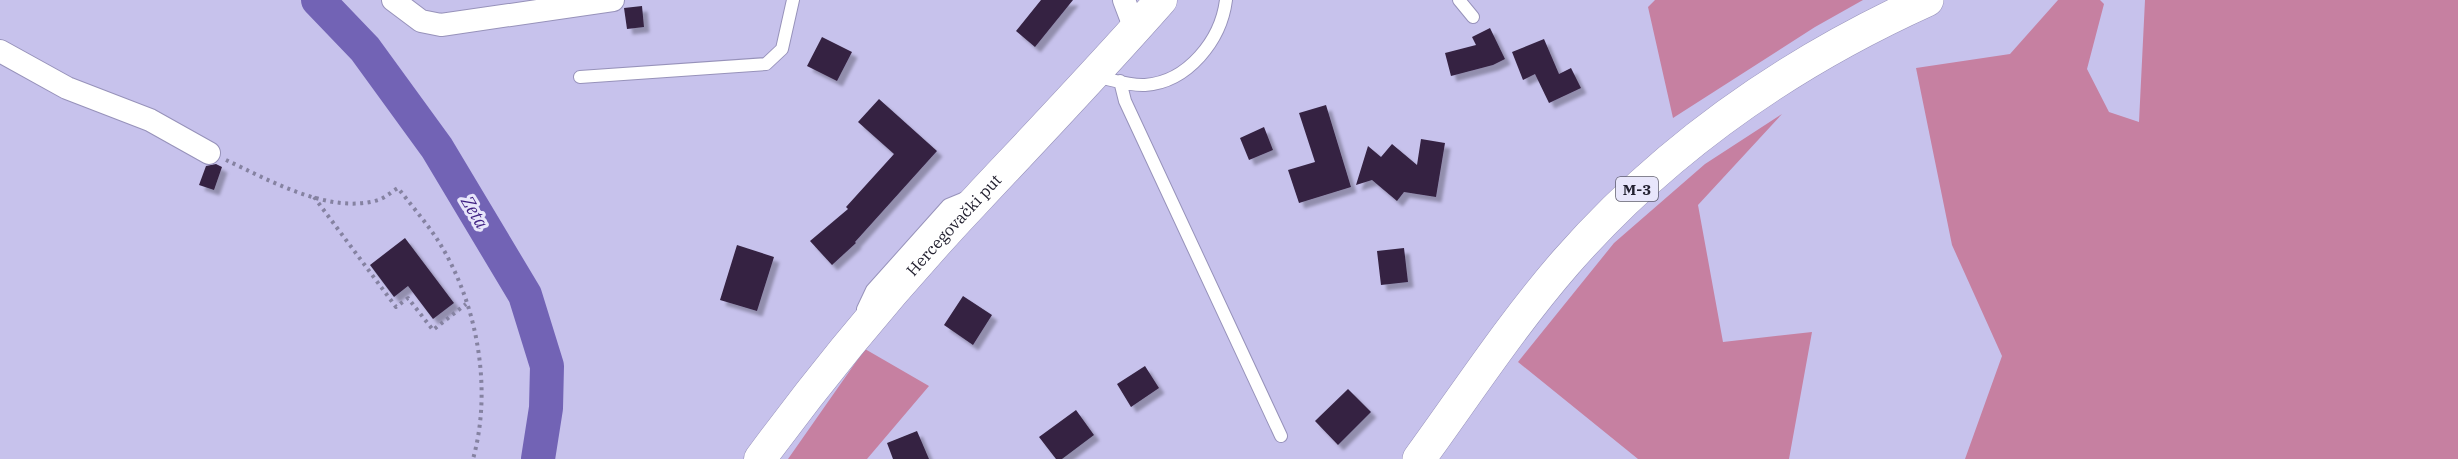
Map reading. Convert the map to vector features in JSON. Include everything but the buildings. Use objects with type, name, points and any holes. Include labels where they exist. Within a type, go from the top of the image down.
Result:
[{"type":"main road","name":"Hercegovački put","points":[[760,459],[858,334],[978,197],[1107,79],[1135,29],[1161,0]]},
{"type":"main road","name":"M-3","points":[[1419,459],[1532,303],[1594,232],[1650,177],[1700,135],[1780,79],[1853,36],[1927,0]]},
{"type":"street","points":[[393,0],[421,21],[441,25],[613,0]]},
{"type":"street","points":[[1124,0],[1135,29]]},
{"type":"street","points":[[0,51],[68,88],[150,120],[209,153]]},
{"type":"lane","points":[[580,77],[766,64],[782,49],[793,0]]},
{"type":"lane","points":[[1107,79],[1144,85],[1175,75],[1192,63],[1208,46],[1216,33],[1226,0]]},
{"type":"lane","points":[[1459,0],[1473,17]]},
{"type":"lane","points":[[1107,79],[1125,101],[1281,436]]},
{"type":"path","points":[[209,153],[286,188],[330,202],[356,204],[379,200],[398,188],[436,239],[458,280],[466,304],[476,342],[481,378],[480,435],[473,459]]},
{"type":"path","points":[[314,196],[396,307],[408,298],[433,330],[466,304]]},
{"type":"shaded area","points":[[1655,0],[1863,0],[1815,27],[1673,118],[1648,7]]},
{"type":"shaded area","points":[[2058,0],[2100,0],[2104,4],[2087,69],[2109,112],[2139,122],[2145,0],[2458,0],[2458,459],[1965,459],[2002,356],[1952,245],[1916,68],[2010,54]]},
{"type":"shaded area","points":[[1782,114],[1698,205],[1723,342],[1812,332],[1789,459],[1638,459],[1518,362],[1614,243],[1705,164]]},
{"type":"shaded area","points":[[865,349],[929,386],[867,459],[788,459]]},
{"type":"waterway","name":"Zeta","points":[[318,0],[365,49],[437,148],[525,295],[547,366],[546,408],[538,459]]}]
